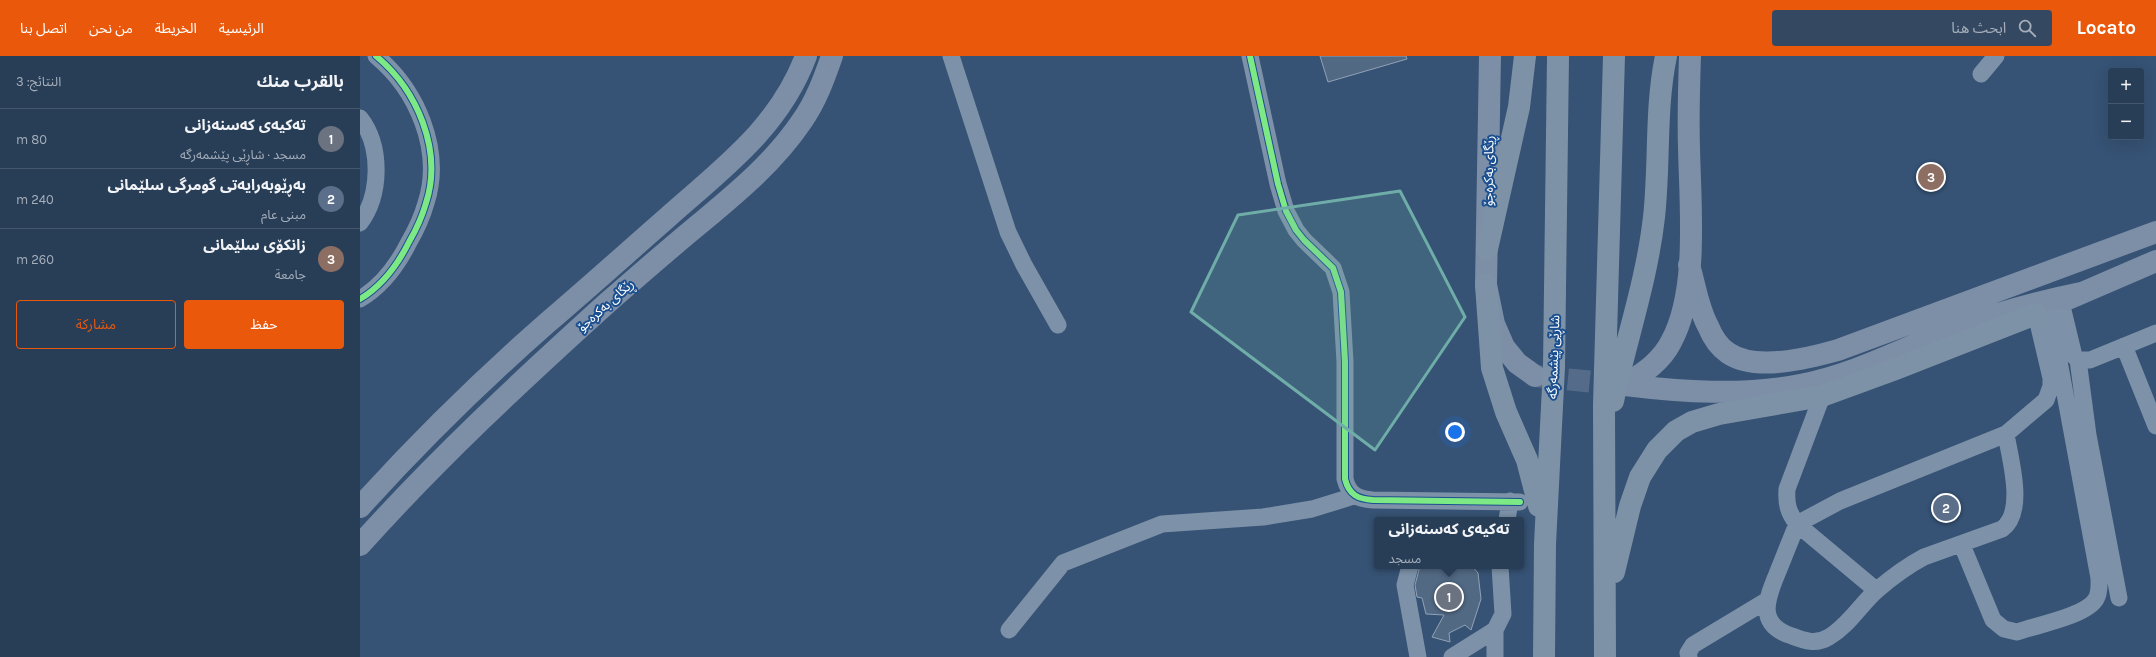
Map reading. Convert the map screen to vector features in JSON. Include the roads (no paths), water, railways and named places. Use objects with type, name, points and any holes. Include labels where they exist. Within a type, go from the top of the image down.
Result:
[{"type":"highway","points":[[1486,249],[1519,106],[1525,56]]},
{"type":"highway","name":"شاڕێی پێشمەرگە","points":[[1544,657],[1545,544],[1554,367],[1558,56]]},
{"type":"highway","points":[[1605,657],[1606,605],[1604,405],[1606,272],[1614,56]]},
{"type":"highway","points":[[1605,440],[1618,377],[1642,285],[1651,237],[1656,194],[1660,106],[1666,56]]},
{"type":"highway","points":[[1486,285],[1492,368],[1506,412],[1521,445],[1533,478],[1545,544]]},
{"type":"highway","points":[[1606,605],[1635,489],[1650,458],[1665,440],[1676,431],[1692,422],[1719,414],[1822,396],[1893,370],[2049,308]]},
{"type":"main road","name":"ڕێگای بەکرەجۆ","points":[[360,507],[438,427],[542,328],[750,145],[782,105],[806,56]]},
{"type":"main road","name":"ڕێگای بەکرەجۆ","points":[[360,545],[405,495],[468,431],[640,274],[768,163],[806,115],[825,78],[832,56]]},
{"type":"main road","name":"ڕێگای بەکرەجۆ","points":[[1490,56],[1486,285],[1494,324],[1504,347],[1518,363],[1535,376]]},
{"type":"main road","points":[[1690,56],[1689,265],[1682,313],[1679,327],[1659,360],[1625,385],[1676,390],[1717,391],[1762,390],[1800,385],[1841,375],[1954,329],[2023,305],[2081,293]]},
{"type":"main road","points":[[1689,265],[1702,314],[1719,345],[1728,353],[1751,361],[1781,362],[1810,358],[1838,350],[2156,232]]},
{"type":"main road","points":[[2049,308],[2156,261]]},
{"type":"street","points":[[360,299],[385,278],[401,259],[427,202],[431,172],[428,140],[423,121],[403,84],[387,65],[376,56]]},
{"type":"street","points":[[951,56],[1008,232],[1024,265],[1058,325]]},
{"type":"street","points":[[1250,56],[1278,184],[1286,211],[1296,230],[1304,240],[1333,268],[1341,292],[1345,362],[1345,479],[1349,491],[1354,496],[1374,500],[1515,501],[1508,517]]},
{"type":"street","points":[[1981,74],[1996,56]]},
{"type":"street","points":[[360,118],[370,138],[376,168],[372,200],[366,215],[360,223]]},
{"type":"street","points":[[2049,308],[2074,356],[2078,360],[2088,435],[2119,598]]},
{"type":"street","points":[[2006,434],[2015,496],[2012,518],[2002,529],[1962,545],[1924,557],[1913,563],[1876,590],[1836,633],[1817,642],[1808,649],[1781,633],[1772,625],[1768,616],[1766,601],[1797,524],[1840,501],[2006,434],[2039,408],[2046,400],[2051,386],[2049,308]]},
{"type":"street","points":[[1962,545],[1993,620],[2004,630],[2017,632],[2075,614],[2093,604],[2098,597],[2100,589],[2099,578],[2049,308]]},
{"type":"street","points":[[2078,360],[2090,360],[2156,333]]},
{"type":"street","points":[[2124,346],[2156,426]]},
{"type":"street","points":[[1822,396],[1787,489],[1786,500],[1789,513],[1797,524],[1876,590]]},
{"type":"street","points":[[1009,630],[1063,563],[1162,524],[1264,517],[1312,509],[1354,496]]},
{"type":"street","points":[[1409,569],[1405,585],[1418,657]]},
{"type":"street","points":[[1496,657],[1495,630],[1503,614],[1500,569]]},
{"type":"street","points":[[1689,657],[1688,653],[1693,645],[1766,601]]},
{"type":"street","points":[[1452,657],[1495,630]]},
{"type":"tunnel","points":[[1535,376],[1624,385]]},
{"type":"place","name":"زانکۆی سلێمانی","points":[[1931,177]]},
{"type":"place","name":"بەڕێوبەرایەتی گومرگی سلێمانی","points":[[1946,508]]},
{"type":"place","name":"تەکیەی کەسنەزانی","points":[[1449,597]]}]
